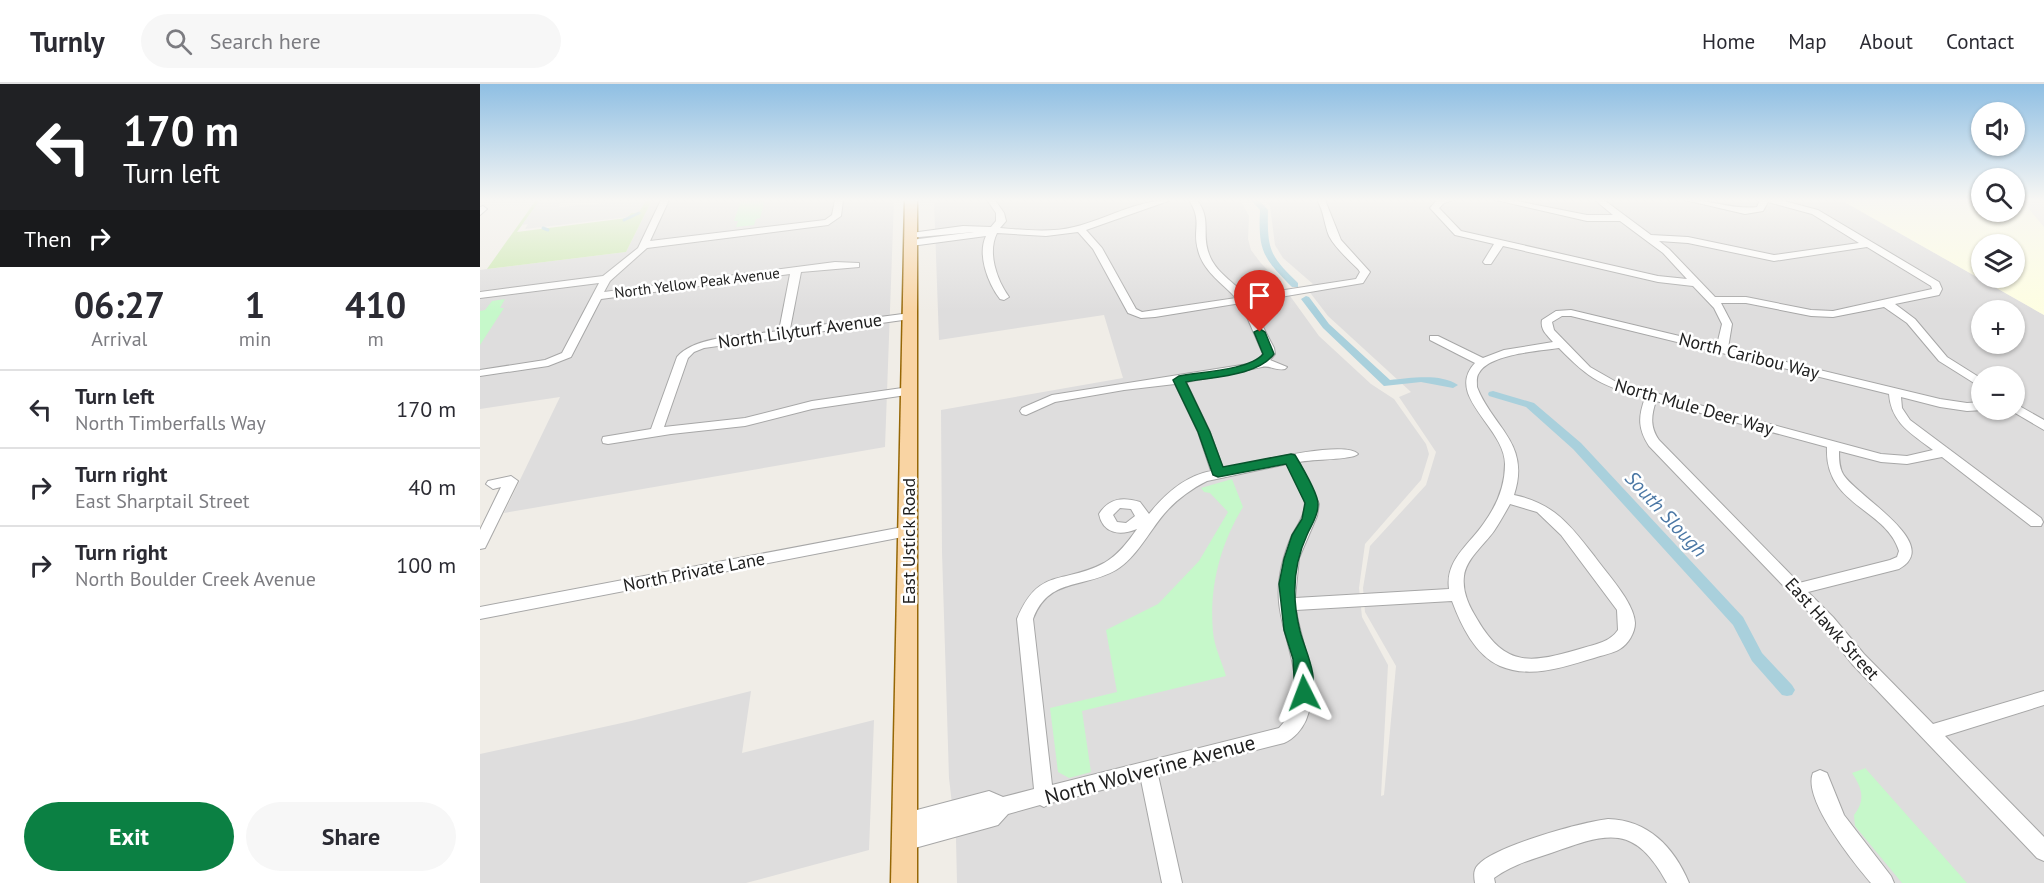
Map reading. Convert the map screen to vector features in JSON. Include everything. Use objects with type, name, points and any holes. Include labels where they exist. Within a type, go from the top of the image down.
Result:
[{"type":"main road","name":"East Ustick Road","points":[[904,883],[911,239]]},
{"type":"street","points":[[480,373],[561,360],[570,351],[606,279],[645,245],[648,237]]},
{"type":"street","points":[[645,245],[703,237]]},
{"type":"street","points":[[911,239],[935,237]]},
{"type":"street","points":[[991,237],[987,249],[996,286],[1004,297]]},
{"type":"street","points":[[1087,237],[1097,248],[1132,311],[1140,315],[1351,284],[1363,278],[1362,267],[1335,237]]},
{"type":"street","points":[[1026,411],[1052,399],[1124,386],[1179,380],[1251,367],[1263,362],[1269,354],[1268,348],[1244,301],[1216,273],[1206,259],[1201,237]]},
{"type":"street","points":[[1476,237],[1658,279],[1697,283]]},
{"type":"street","points":[[1713,300],[1746,300],[1822,314],[1887,304],[1935,293],[1937,289],[1935,284],[1857,237]]},
{"type":"street","points":[[1649,238],[1688,240],[1774,258],[1869,244]]},
{"type":"street","points":[[1649,238],[1672,256],[1724,312],[1727,324],[1722,349]]},
{"type":"street","points":[[1488,262],[1500,243]]},
{"type":"street","name":"North Yellow Peak Avenue","points":[[598,296],[835,265],[856,265]]},
{"type":"street","points":[[784,333],[796,270]]},
{"type":"street","points":[[480,295],[606,279]]},
{"type":"street","points":[[1887,304],[1911,321],[1943,359],[1971,378]]},
{"type":"street","name":"North Caribou Way","points":[[1561,344],[1549,332],[1546,326],[1547,320],[1560,313],[1571,313],[1954,406],[1971,406]]},
{"type":"street","name":"North Lilyturf Avenue","points":[[656,432],[683,357],[690,350],[702,345],[910,316]]},
{"type":"street","points":[[1434,338],[1482,362]]},
{"type":"street","points":[[1506,498],[1533,504],[1559,524],[1624,608],[1628,621],[1627,632],[1622,640],[1612,646],[1534,666],[1503,661],[1483,644],[1456,595],[1456,572],[1460,562],[1497,518],[1506,498],[1512,474],[1512,456],[1505,440],[1471,387],[1472,373],[1482,362],[1499,355],[1561,344]]},
{"type":"street","name":"North Mule Deer Way","points":[[1561,344],[1586,369],[1603,381],[1651,397],[1833,446],[1895,460],[1907,460],[1943,452]]},
{"type":"street","points":[[1263,362],[1281,367]]},
{"type":"street","points":[[1179,380],[1204,432],[1218,472]]},
{"type":"street","points":[[608,440],[745,422],[812,405],[909,391]]},
{"type":"street","points":[[1895,392],[1896,408],[1900,416],[1915,431],[2036,522]]},
{"type":"street","name":"East Hawk Street","points":[[1651,397],[1644,420],[1648,435],[1827,621],[1852,653],[2044,851]]},
{"type":"street","points":[[2025,414],[2044,426]]},
{"type":"street","points":[[1797,590],[1894,565],[1903,560],[1906,551],[1903,541],[1851,494],[1836,475],[1833,467],[1833,446]]},
{"type":"street","points":[[1044,798],[1025,619],[1032,601],[1043,589],[1110,566],[1144,524],[1190,483],[1218,472],[1291,458],[1316,454],[1352,454]]},
{"type":"street","points":[[1291,458],[1312,503],[1309,520],[1300,535],[1291,559],[1286,584],[1288,604],[1456,595]]},
{"type":"street","points":[[480,544],[511,482],[493,484]]},
{"type":"street","name":"North Private Lane","points":[[480,613],[908,531]]},
{"type":"street","name":"North Wolverine Avenue","points":[[904,841],[991,818],[1003,806],[1044,798],[1284,735],[1300,717],[1303,681],[1302,659],[1292,630],[1288,604]]},
{"type":"street","points":[[1929,733],[2044,698]]},
{"type":"street","points":[[1148,771],[1172,883]]},
{"type":"street","points":[[1820,779],[1824,800],[1836,823],[1884,883]]},
{"type":"street","name":"North Wolverine Avenue","points":[[904,822],[989,800],[1003,806]]},
{"type":"street","points":[[1485,883],[1484,873],[1500,860],[1595,828],[1614,827],[1635,832],[1659,851],[1679,883]]},
{"type":"shaded area","points":[[633,237],[893,237],[885,447],[504,513],[560,397],[480,409],[480,270],[626,252]]},
{"type":"shaded area","points":[[935,237],[1248,237],[1251,250],[1285,289],[1319,336],[1371,384],[1394,399],[1426,444],[1429,454],[1421,480],[1365,544],[1359,588],[1362,617],[1388,665],[1381,796],[1384,795],[1396,666],[1365,612],[1363,588],[1370,546],[1426,485],[1436,452],[1399,397],[1411,392],[1328,316],[1305,286],[1313,284],[1283,258],[1275,245],[1274,237],[1907,237],[1971,274],[1971,288],[1996,288],[2018,300],[1971,300],[1971,354],[2025,354],[2025,304],[2044,315],[2044,883],[957,883],[956,839],[949,778],[942,552],[941,410],[1123,378],[1104,315],[939,340]]},
{"type":"shaded area","points":[[1907,237],[1971,237],[1971,274]]},
{"type":"shaded area","points":[[2025,237],[2044,237],[2044,315],[2025,304],[2025,300],[2018,300],[1996,288],[2025,288]]},
{"type":"shaded area","points":[[751,691],[742,753],[874,720],[869,850],[746,883],[480,883],[480,754],[631,721]]},
{"type":"green space","points":[[510,237],[633,237],[626,252],[487,269]]},
{"type":"green space","points":[[505,299],[500,308],[504,308],[480,345],[480,311],[485,310],[492,301]]},
{"type":"green space","points":[[1232,479],[1243,507],[1222,551],[1215,583],[1212,615],[1215,643],[1226,676],[1082,711],[1091,772],[1069,778],[1058,772],[1050,708],[1117,692],[1106,630],[1158,604],[1199,561],[1228,512],[1210,493],[1204,492],[1201,488]]},
{"type":"green space","points":[[1866,768],[1967,883],[1902,883],[1855,826],[1854,815],[1860,804],[1861,794],[1852,773]]},
{"type":"waterway","name":"South Slough","points":[[1264,237],[1264,244],[1271,259],[1295,285]]},
{"type":"waterway","name":"South Slough","points":[[1306,299],[1326,326],[1388,384],[1421,379],[1453,385]]},
{"type":"waterway","name":"South Slough","points":[[1493,394],[1530,405],[1577,446],[1738,621],[1757,657],[1787,690]]},
{"type":"route","points":[[1260,332],[1269,354],[1263,362],[1251,367],[1179,380],[1204,432],[1218,472],[1291,458],[1312,503],[1309,520],[1300,535],[1291,559],[1286,584],[1292,630],[1302,659],[1304,693]]}]
